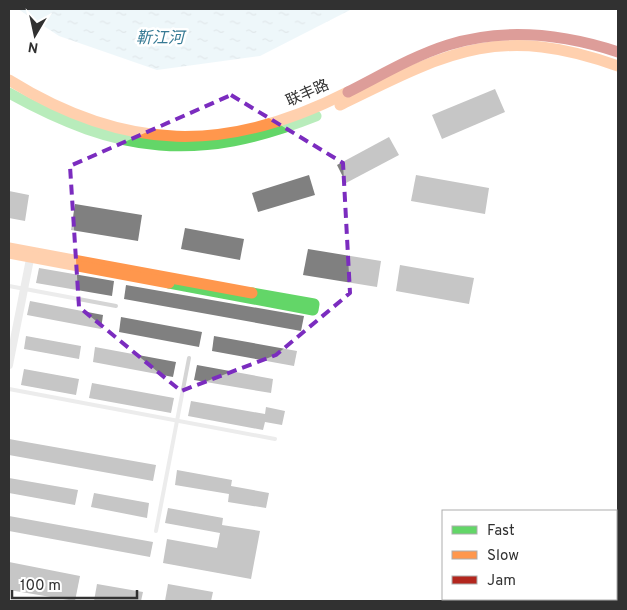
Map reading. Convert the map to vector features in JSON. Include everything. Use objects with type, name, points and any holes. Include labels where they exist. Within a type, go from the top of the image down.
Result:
[{"type":"main road","name":"联丰路","points":[[9,80],[43,102],[92,123],[142,134],[207,137],[247,131],[296,116],[427,54],[472,39],[515,34],[543,36],[582,40],[618,52]]},
{"type":"main road","name":"联丰路","points":[[9,92],[54,118],[99,134],[138,143],[206,146],[247,141],[294,126],[423,66],[463,51],[510,45],[534,46],[577,53],[618,66]]},
{"type":"main road","points":[[9,248],[31,255],[313,310],[314,304],[31,255],[9,253]]},
{"type":"street","points":[[9,365],[31,255]]},
{"type":"lane","points":[[9,286],[116,306]]},
{"type":"lane","points":[[156,531],[189,358]]},
{"type":"lane","points":[[9,389],[275,439]]},
{"type":"highlighted area","points":[[231,95],[343,163],[350,293],[276,355],[181,391],[79,307],[70,166]]},
{"type":"water","name":"靳江河","points":[[18,9],[352,9],[260,56],[157,70],[59,36]]},
{"type":"building","points":[[495,89],[505,112],[442,139],[432,115]]},
{"type":"building","points":[[389,137],[399,155],[346,183],[337,165]]},
{"type":"building","points":[[309,175],[315,195],[258,212],[252,193]]},
{"type":"building","points":[[416,175],[489,188],[485,214],[411,201]]},
{"type":"building","points":[[9,191],[29,195],[25,221],[9,218]]},
{"type":"building","points":[[75,204],[142,215],[138,241],[71,230]]},
{"type":"building","points":[[185,228],[244,239],[240,260],[181,249]]},
{"type":"building","points":[[308,249],[381,261],[377,287],[303,275]]},
{"type":"building","points":[[400,265],[474,278],[469,304],[396,291]]},
{"type":"building","points":[[39,268],[114,281],[112,296],[36,283]]},
{"type":"building","points":[[126,285],[304,316],[301,331],[124,299]]},
{"type":"building","points":[[30,301],[103,315],[101,329],[27,315]]},
{"type":"building","points":[[121,317],[202,332],[199,347],[119,332]]},
{"type":"building","points":[[26,336],[81,346],[79,359],[24,349]]},
{"type":"building","points":[[214,336],[297,351],[294,366],[212,351]]},
{"type":"building","points":[[95,347],[176,362],[173,377],[93,362]]},
{"type":"building","points":[[197,365],[273,379],[271,393],[194,380]]},
{"type":"building","points":[[24,369],[79,379],[76,395],[21,385]]},
{"type":"building","points":[[92,383],[174,398],[171,413],[89,398]]},
{"type":"building","points":[[191,401],[265,414],[266,407],[285,411],[282,425],[265,422],[263,430],[188,416]]},
{"type":"building","points":[[9,439],[156,465],[153,481],[9,455]]},
{"type":"building","points":[[177,470],[232,480],[231,486],[269,493],[266,508],[228,502],[229,494],[175,485]]},
{"type":"building","points":[[9,478],[78,490],[75,505],[9,493]]},
{"type":"building","points":[[94,493],[149,503],[147,518],[91,507]]},
{"type":"building","points":[[168,508],[223,518],[222,525],[260,531],[251,579],[163,563],[167,539],[217,548],[220,533],[165,523]]},
{"type":"building","points":[[9,516],[153,542],[150,557],[9,531]]},
{"type":"building","points":[[9,562],[80,576],[75,601],[9,590]]},
{"type":"building","points":[[97,584],[143,592],[141,601],[94,601]]},
{"type":"building","points":[[168,584],[213,592],[211,601],[165,601]]},
{"type":"traffic: fast","points":[[9,93],[87,129],[123,139],[160,145],[196,145],[234,141],[273,131],[316,116]]},
{"type":"traffic: fast","points":[[169,283],[313,310],[314,304],[252,293]]},
{"type":"traffic: slow","points":[[340,105],[411,71],[443,58],[474,50],[506,46],[539,47],[576,53],[618,66]]},
{"type":"traffic: slow","points":[[9,80],[52,104],[94,121],[135,132],[177,136],[218,134],[260,126],[303,112],[348,92]]},
{"type":"traffic: slow","points":[[9,248],[252,293]]},
{"type":"traffic: slow","points":[[9,253],[169,283]]},
{"type":"traffic: jam","points":[[348,92],[409,60],[469,39],[491,36],[534,35],[576,41],[618,52]]}]
